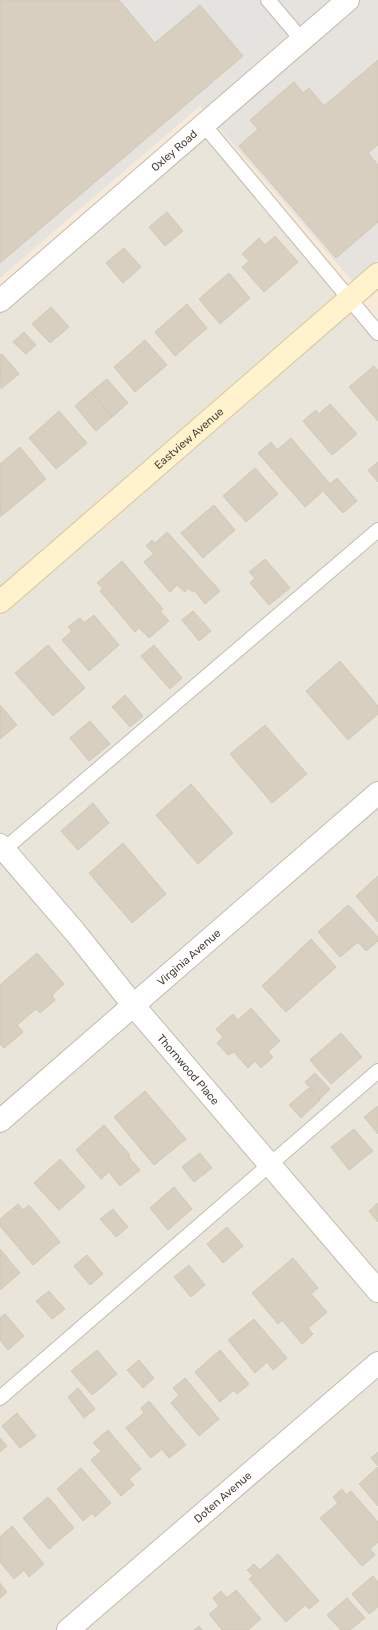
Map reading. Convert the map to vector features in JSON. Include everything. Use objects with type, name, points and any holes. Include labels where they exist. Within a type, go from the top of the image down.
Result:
[{"type":"street","name":"Oxley Road","points":[[0,301],[348,0]]},
{"type":"street","name":"Eastview Avenue","points":[[0,602],[378,274]]},
{"type":"street","name":"Virginia Avenue","points":[[0,1121],[378,793]]},
{"type":"street","name":"Thornwood Place","points":[[1,849],[75,932],[134,1006],[378,1291]]},
{"type":"street","name":"Doten Avenue","points":[[68,1630],[378,1363]]},
{"type":"lane","points":[[268,0],[302,40]]},
{"type":"lane","points":[[204,125],[378,333]]},
{"type":"lane","points":[[1,849],[378,530]]},
{"type":"lane","points":[[0,1398],[378,1071]]},
{"type":"shaded area","points":[[0,0],[378,0],[378,260],[354,283],[200,106],[0,278]]},
{"type":"shaded area","points":[[119,0],[294,0],[292,2],[299,9],[243,56],[155,43]]},
{"type":"shaded area","points":[[200,106],[354,282],[378,260],[378,337],[200,125],[0,299],[0,278]]},
{"type":"shaded area","points":[[200,125],[378,337],[378,1630],[0,1630],[0,299]]},
{"type":"building","points":[[0,0],[119,0],[155,43],[200,5],[243,56],[0,263]]},
{"type":"building","points":[[378,60],[378,145],[368,153],[378,165],[378,222],[336,258],[239,146],[258,129],[250,120],[294,82],[303,93],[309,88],[324,106]]},
{"type":"building","points":[[167,212],[183,231],[165,246],[149,227]]},
{"type":"building","points":[[275,236],[298,262],[264,292],[242,267],[249,261],[242,254],[259,238],[265,245]]},
{"type":"building","points":[[124,248],[141,267],[123,283],[106,263]]},
{"type":"building","points":[[229,273],[250,298],[220,324],[199,299]]},
{"type":"building","points":[[187,304],[207,328],[175,356],[155,332]]},
{"type":"building","points":[[51,307],[69,327],[50,343],[32,324]]},
{"type":"building","points":[[24,332],[36,345],[26,354],[13,342]]},
{"type":"building","points":[[145,340],[167,365],[135,392],[114,367]]},
{"type":"building","points":[[2,354],[19,374],[1,389],[0,355]]},
{"type":"building","points":[[374,366],[378,371],[378,421],[349,387]]},
{"type":"building","points":[[107,379],[128,403],[112,417],[91,392]]},
{"type":"building","points":[[91,392],[112,417],[96,431],[75,406]]},
{"type":"building","points":[[330,404],[357,434],[332,455],[303,421],[316,410],[319,414]]},
{"type":"building","points":[[59,411],[87,443],[56,469],[29,438]]},
{"type":"building","points":[[291,438],[330,484],[337,478],[357,501],[343,513],[323,491],[305,507],[258,453],[271,442],[277,450]]},
{"type":"building","points":[[20,447],[46,479],[0,517],[0,464]]},
{"type":"building","points":[[378,462],[378,482],[368,470]]},
{"type":"building","points":[[255,468],[278,494],[246,522],[223,496]]},
{"type":"building","points":[[214,505],[235,530],[203,558],[181,533]]},
{"type":"building","points":[[167,532],[220,591],[205,604],[195,591],[193,592],[188,588],[185,592],[177,585],[170,592],[144,562],[154,554],[146,546],[152,540],[155,543]]},
{"type":"building","points":[[265,559],[290,588],[269,605],[250,583],[255,578],[249,572]]},
{"type":"building","points":[[122,561],[163,609],[160,611],[169,621],[149,638],[139,628],[135,632],[100,591],[103,588],[97,583]]},
{"type":"building","points":[[193,611],[211,631],[199,641],[182,620]]},
{"type":"building","points":[[94,615],[119,645],[89,671],[62,640],[72,631],[68,627],[80,618],[84,623]]},
{"type":"building","points":[[48,645],[85,688],[53,716],[15,673]]},
{"type":"building","points":[[154,645],[182,678],[170,689],[141,656]]},
{"type":"building","points":[[340,661],[378,706],[378,714],[348,740],[306,691]]},
{"type":"building","points":[[125,695],[143,716],[130,727],[112,707]]},
{"type":"building","points":[[0,705],[17,725],[0,739]]},
{"type":"building","points":[[90,721],[110,744],[89,761],[70,738]]},
{"type":"building","points":[[265,725],[307,774],[272,803],[230,754]]},
{"type":"building","points":[[191,784],[233,833],[198,864],[156,815]]},
{"type":"building","points":[[93,803],[109,823],[78,850],[61,831]]},
{"type":"building","points":[[123,843],[166,894],[132,923],[89,873]]},
{"type":"building","points":[[378,876],[378,922],[356,896]]},
{"type":"building","points":[[348,905],[378,937],[378,941],[366,951],[358,942],[340,957],[318,932]]},
{"type":"building","points":[[311,939],[336,967],[286,1012],[262,986]]},
{"type":"building","points":[[37,953],[64,984],[52,995],[55,1000],[40,1013],[36,1009],[17,1025],[23,1032],[4,1048],[0,1044],[0,985]]},
{"type":"building","points":[[251,1008],[280,1041],[268,1052],[273,1057],[261,1068],[255,1061],[248,1068],[234,1052],[228,1055],[217,1043],[223,1037],[216,1029],[233,1014],[238,1020]]},
{"type":"building","points":[[341,1033],[362,1057],[331,1084],[310,1060]]},
{"type":"building","points":[[315,1073],[330,1089],[320,1099],[305,1082]]},
{"type":"building","points":[[309,1088],[320,1100],[301,1118],[289,1105]]},
{"type":"building","points":[[145,1091],[186,1139],[154,1165],[114,1117]]},
{"type":"building","points":[[378,1106],[378,1134],[364,1117]]},
{"type":"building","points":[[104,1125],[130,1155],[128,1156],[140,1170],[120,1186],[109,1172],[101,1179],[76,1150]]},
{"type":"building","points":[[354,1129],[373,1151],[349,1170],[331,1147]]},
{"type":"building","points":[[200,1153],[212,1168],[194,1182],[182,1167]]},
{"type":"building","points":[[60,1159],[85,1187],[59,1210],[34,1183]]},
{"type":"building","points":[[174,1187],[192,1209],[168,1230],[150,1208]]},
{"type":"building","points":[[378,1203],[378,1222],[369,1211]]},
{"type":"building","points":[[18,1204],[23,1210],[29,1205],[60,1242],[33,1265],[0,1226],[0,1219]]},
{"type":"building","points":[[113,1209],[128,1227],[116,1237],[100,1219]]},
{"type":"building","points":[[227,1227],[243,1246],[223,1263],[207,1244]]},
{"type":"building","points":[[0,1249],[20,1273],[0,1290]]},
{"type":"building","points":[[87,1255],[103,1274],[90,1285],[74,1266]]},
{"type":"building","points":[[293,1258],[318,1288],[311,1294],[327,1312],[308,1328],[313,1334],[302,1344],[282,1320],[278,1324],[252,1293]]},
{"type":"building","points":[[189,1265],[205,1285],[191,1297],[174,1277]]},
{"type":"building","points":[[49,1291],[65,1309],[52,1319],[36,1301]]},
{"type":"building","points":[[5,1314],[24,1336],[8,1350],[0,1340],[0,1318]]},
{"type":"building","points":[[254,1319],[287,1358],[273,1370],[267,1362],[255,1373],[228,1340]]},
{"type":"building","points":[[97,1350],[117,1374],[92,1395],[71,1371]]},
{"type":"building","points":[[220,1350],[249,1384],[237,1394],[234,1390],[220,1402],[195,1372]]},
{"type":"building","points":[[139,1360],[154,1378],[143,1388],[127,1370]]},
{"type":"building","points":[[185,1378],[219,1419],[199,1436],[171,1403],[179,1395],[173,1388]]},
{"type":"building","points":[[78,1388],[95,1409],[84,1418],[68,1397]]},
{"type":"building","points":[[149,1401],[186,1445],[169,1458],[162,1449],[151,1458],[126,1428],[144,1413],[141,1408]]},
{"type":"building","points":[[17,1413],[36,1436],[20,1448],[2,1426]]},
{"type":"building","points":[[108,1430],[141,1469],[129,1479],[134,1485],[121,1496],[91,1460],[101,1451],[93,1443]]},
{"type":"building","points":[[0,1438],[7,1446],[0,1452]]},
{"type":"building","points":[[378,1452],[378,1466],[371,1458]]},
{"type":"building","points":[[378,1467],[378,1506],[359,1484]]},
{"type":"building","points":[[81,1468],[111,1503],[95,1517],[92,1513],[83,1521],[57,1489]]},
{"type":"building","points":[[342,1489],[346,1495],[351,1491],[378,1522],[378,1542],[370,1549],[375,1555],[362,1566],[320,1518],[338,1503],[333,1497]]},
{"type":"building","points":[[48,1497],[74,1528],[49,1549],[23,1518]]},
{"type":"building","points":[[12,1526],[44,1564],[29,1577],[24,1570],[14,1579],[0,1562],[0,1537]]},
{"type":"building","points":[[278,1554],[319,1601],[309,1609],[305,1605],[286,1622],[249,1579],[253,1576],[247,1570],[254,1564],[260,1570]]},
{"type":"building","points":[[373,1576],[378,1582],[378,1607],[369,1614],[352,1594]]},
{"type":"building","points":[[0,1583],[7,1592],[0,1598]]},
{"type":"building","points":[[236,1590],[261,1619],[248,1630],[222,1630],[209,1614],[219,1606],[213,1598],[221,1591],[227,1598]]},
{"type":"building","points":[[347,1598],[365,1618],[350,1630],[341,1630],[327,1615]]},
{"type":"building","points":[[199,1626],[202,1630],[194,1630]]}]
